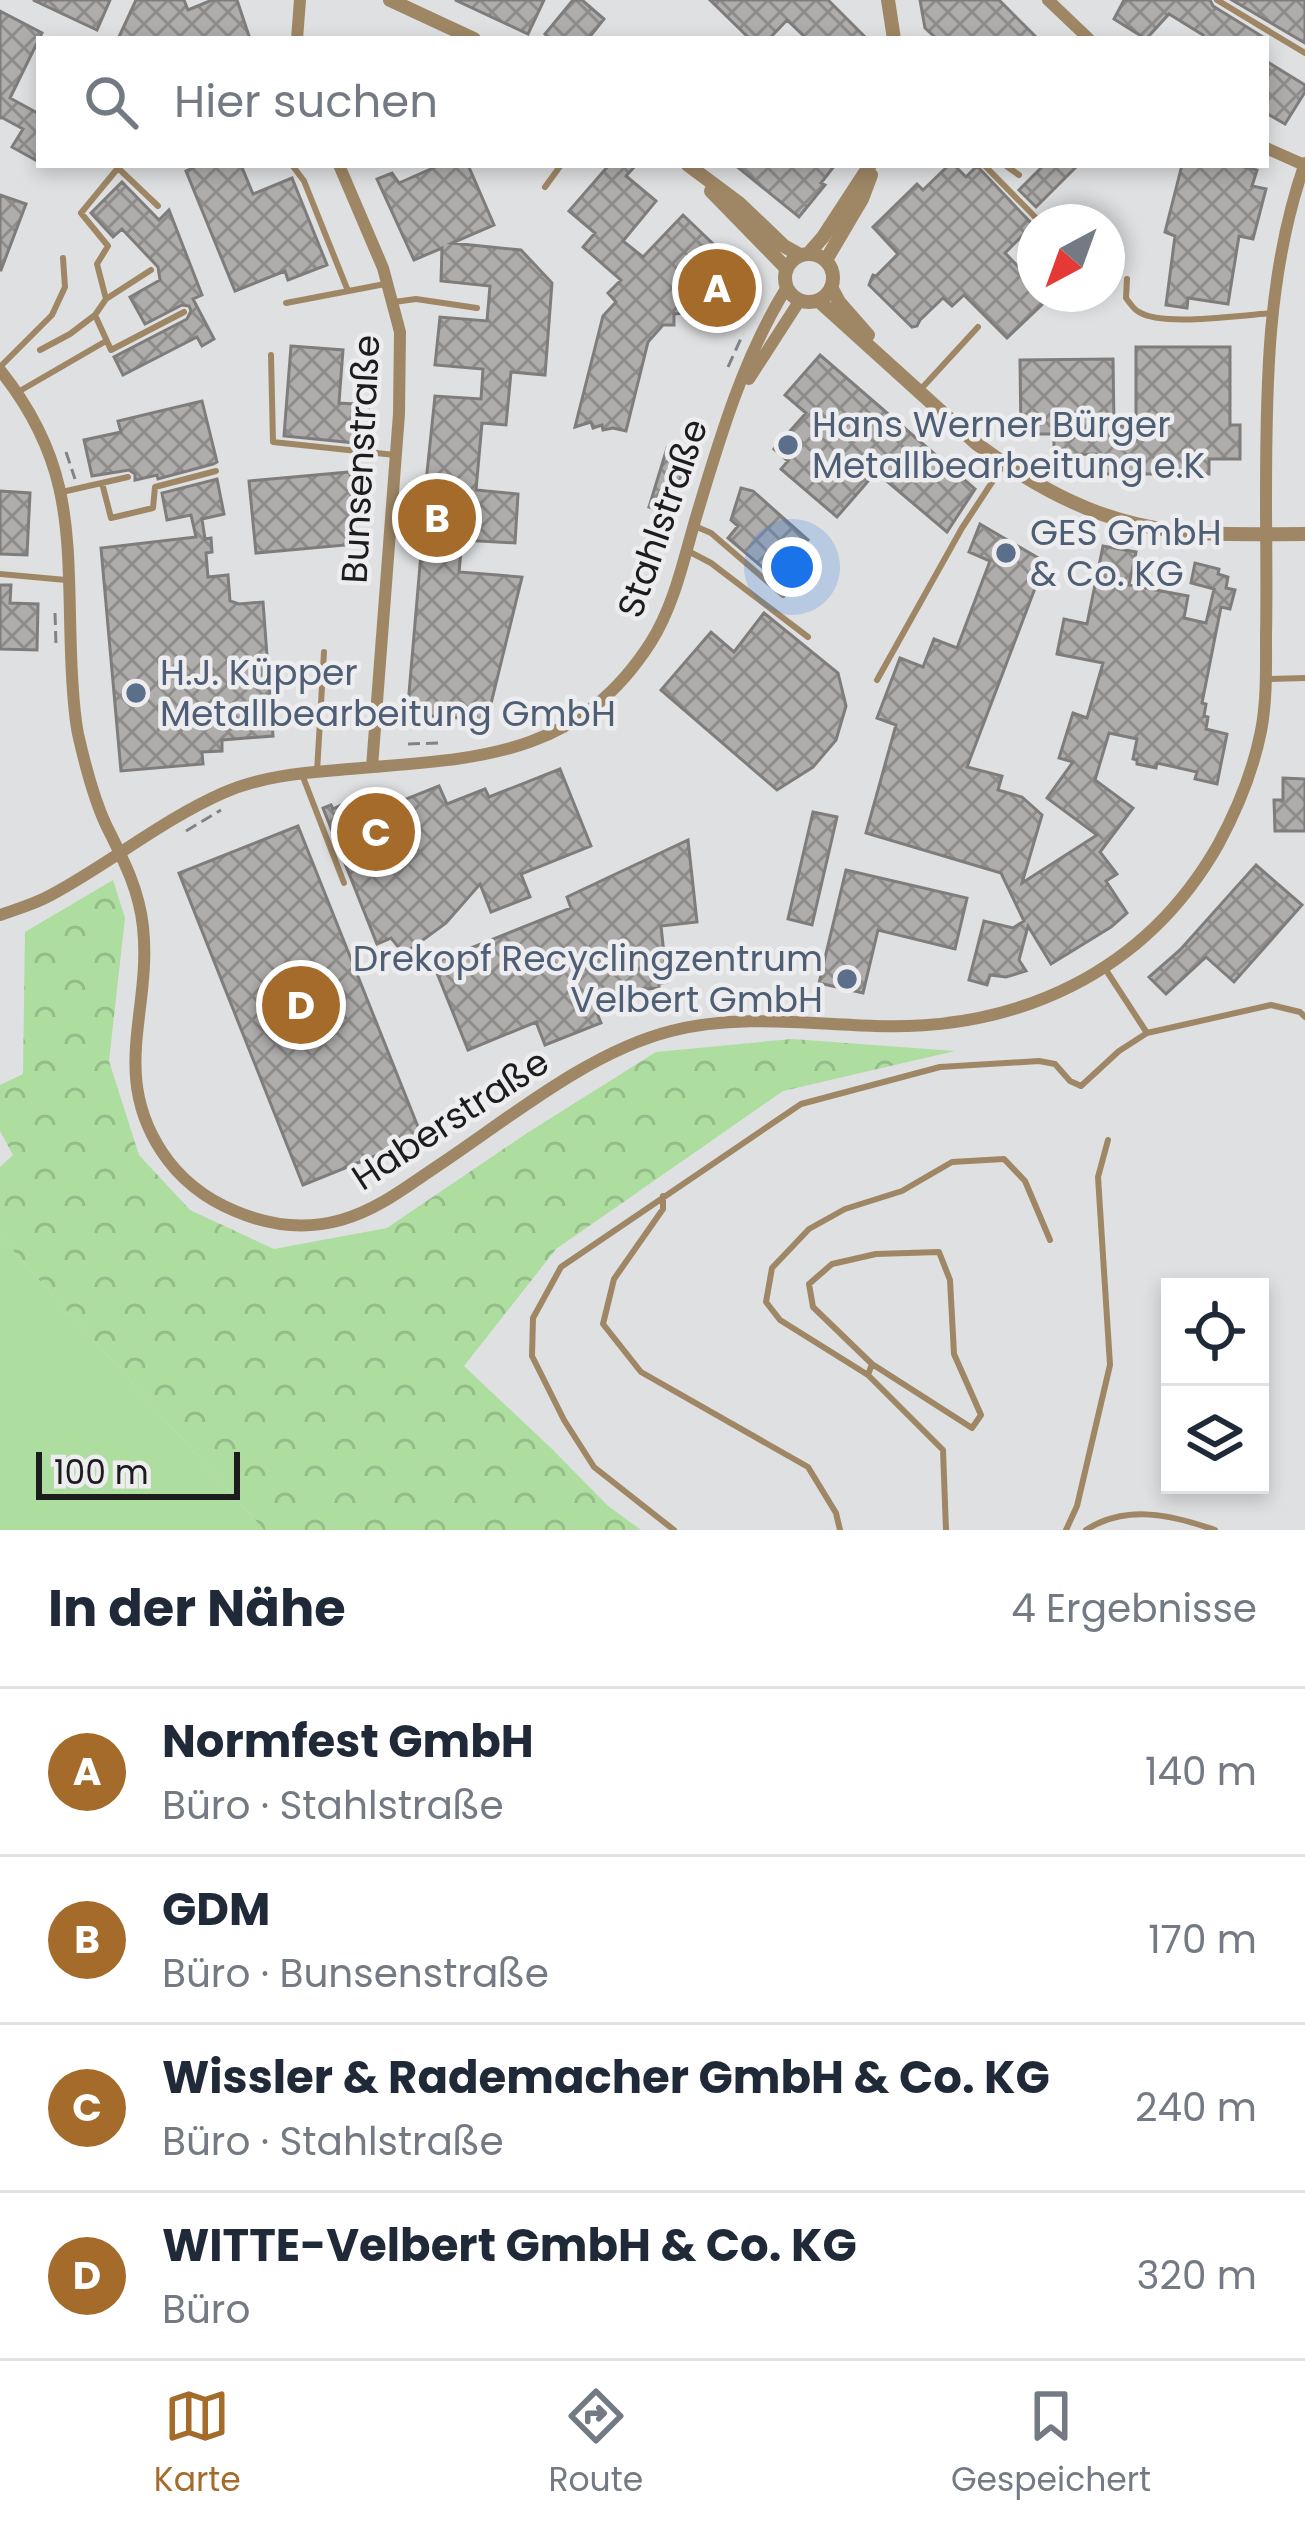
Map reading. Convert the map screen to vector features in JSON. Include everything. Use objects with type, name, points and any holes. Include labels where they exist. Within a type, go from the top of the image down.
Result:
[{"type":"street","points":[[297,36],[300,0]]},
{"type":"street","points":[[390,0],[468,36]]},
{"type":"street","points":[[888,0],[894,36]]},
{"type":"street","points":[[1048,0],[1087,36]]},
{"type":"street","points":[[1269,149],[1304,164]]},
{"type":"street","name":"Haberstraße","points":[[0,368],[43,434],[62,492],[68,530],[76,726],[105,823],[138,895],[145,946],[134,1068],[143,1115],[166,1158],[197,1190],[225,1207],[277,1225],[316,1225],[380,1204],[592,1064],[664,1032],[729,1022],[905,1027],[1007,1013],[1082,982],[1154,925],[1193,883],[1228,826],[1253,763],[1264,709],[1267,399],[1273,313],[1280,252],[1304,164]]},
{"type":"street","name":"Bunsenstraße","points":[[340,168],[388,284],[400,332],[372,767]]},
{"type":"street","points":[[691,168],[787,269]]},
{"type":"street","points":[[692,168],[739,203],[784,246],[826,260]]},
{"type":"street","points":[[871,168],[823,237],[787,269],[784,278],[792,295],[819,301],[977,444],[1061,496],[1139,525],[1187,532],[1305,534]]},
{"type":"street","points":[[826,260],[862,199],[872,168]]},
{"type":"street","points":[[819,301],[833,278],[826,260]]},
{"type":"street","name":"Stahlstraße","points":[[0,915],[48,897],[221,794],[256,781],[484,757],[539,739],[575,720],[625,676],[667,610],[718,445],[765,325],[787,287]]},
{"type":"street","points":[[831,287],[906,380]]},
{"type":"street","name":"Stahlstraße","points":[[735,400],[800,300]]},
{"type":"lane","points":[[1217,0],[1305,53]]},
{"type":"lane","points":[[106,299],[97,264],[108,246],[80,213],[118,168],[158,206]]},
{"type":"lane","points":[[294,168],[304,181],[348,291]]},
{"type":"lane","points":[[544,187],[559,168]]},
{"type":"lane","points":[[988,168],[1023,204]]},
{"type":"lane","points":[[1009,168],[1018,175]]},
{"type":"lane","points":[[0,368],[52,315],[65,287],[63,259]]},
{"type":"lane","points":[[40,350],[95,315],[115,290],[151,270]]},
{"type":"lane","points":[[1127,279],[1126,298],[1139,313],[1149,316],[1187,320],[1273,313]]},
{"type":"lane","points":[[286,303],[388,284]]},
{"type":"lane","points":[[394,302],[416,298],[477,308]]},
{"type":"lane","points":[[95,315],[111,350],[184,312]]},
{"type":"lane","points":[[919,392],[978,327]]},
{"type":"lane","points":[[18,392],[106,341]]},
{"type":"lane","points":[[271,355],[273,442],[395,455]]},
{"type":"lane","points":[[877,680],[962,527],[1004,464]]},
{"type":"lane","points":[[102,483],[111,518],[154,508],[155,487],[216,470]]},
{"type":"lane","points":[[62,492],[128,477]]},
{"type":"lane","points":[[694,526],[711,532],[783,595]]},
{"type":"lane","points":[[686,550],[711,563],[808,637]]},
{"type":"lane","points":[[0,574],[70,580]]},
{"type":"lane","points":[[317,772],[323,652]]},
{"type":"lane","points":[[1265,679],[1305,678]]},
{"type":"lane","points":[[301,773],[344,883]]},
{"type":"lane","points":[[1104,967],[1147,1033]]},
{"type":"lane","points":[[674,1530],[594,1467],[532,1356],[533,1318],[561,1268],[801,1104],[940,1067],[1039,1061],[1055,1064],[1081,1086],[1147,1033],[1271,1005],[1305,1017]]},
{"type":"lane","points":[[1066,1530],[1077,1506],[1110,1365],[1098,1177],[1108,1140]]},
{"type":"lane","points":[[946,1530],[943,1450],[868,1375],[780,1320],[766,1302],[772,1268],[809,1229],[845,1209],[902,1192],[952,1162],[1004,1160],[1025,1181],[1050,1240]]},
{"type":"lane","points":[[663,1196],[664,1209],[614,1279],[603,1324],[641,1372],[808,1467],[836,1514],[840,1530]]},
{"type":"lane","points":[[939,1252],[950,1280],[954,1354],[981,1415],[972,1428],[872,1364],[813,1307],[809,1284],[832,1264],[876,1254],[939,1252]]},
{"type":"lane","points":[[868,1375],[872,1364]]},
{"type":"lane","points":[[1086,1530],[1101,1520],[1139,1513],[1215,1530]]},
{"type":"path","points":[[728,367],[743,334]]},
{"type":"path","points":[[66,452],[75,480]]},
{"type":"path","points":[[55,614],[56,646]]},
{"type":"path","points":[[408,744],[438,743]]},
{"type":"path","points":[[186,831],[220,810]]},
{"type":"green space","points":[[113,880],[125,918],[109,1061],[139,1155],[190,1210],[274,1249],[387,1228],[656,1052],[792,1039],[955,1051],[783,1091],[556,1249],[464,1366],[607,1505],[641,1530],[264,1530],[0,1233],[0,1167],[13,1155],[0,1131],[0,1085],[23,1074],[25,932]]},
{"type":"green space","points":[[0,1233],[16,1254],[264,1530],[0,1530]]},
{"type":"building","points":[[33,0],[110,0],[97,30]]},
{"type":"building","points":[[136,0],[184,0],[188,10],[212,0],[237,0],[249,36],[119,36]]},
{"type":"building","points":[[455,0],[544,0],[528,34]]},
{"type":"building","points":[[573,0],[582,0],[604,19],[590,36],[545,34]]},
{"type":"building","points":[[710,0],[828,0],[864,36],[804,36],[787,20],[772,36],[747,36]]},
{"type":"building","points":[[920,0],[999,0],[1035,36],[934,36],[925,28]]},
{"type":"building","points":[[1124,0],[1210,0],[1261,36],[1202,36],[1169,14],[1149,36],[1141,36],[1114,19]]},
{"type":"building","points":[[1232,0],[1305,0],[1305,43],[1271,23]]},
{"type":"building","points":[[0,11],[42,33],[36,36],[10,98],[36,112],[36,160],[12,147],[23,129],[0,119]]},
{"type":"building","points":[[1269,63],[1305,85],[1285,124],[1269,115]]},
{"type":"building","points":[[242,168],[253,194],[292,178],[327,265],[288,280],[285,271],[235,291],[186,171]]},
{"type":"building","points":[[433,168],[469,168],[494,225],[452,243],[521,250],[552,283],[545,375],[511,372],[506,425],[482,423],[476,490],[518,494],[515,543],[462,540],[459,572],[522,577],[487,720],[417,715],[418,707],[408,705],[422,542],[418,511],[423,511],[435,396],[481,399],[483,369],[435,365],[440,317],[487,321],[490,286],[441,281],[442,248],[414,260],[377,179],[392,173],[399,183]]},
{"type":"building","points":[[606,168],[633,168],[626,176],[656,201],[623,241],[643,257],[683,215],[731,261],[723,270],[744,291],[718,318],[701,302],[685,303],[685,313],[674,314],[674,325],[663,325],[648,342],[626,431],[603,430],[602,425],[593,428],[591,422],[575,427],[603,316],[616,302],[608,293],[621,280],[583,247],[595,233],[569,211]]},
{"type":"building","points":[[739,168],[833,168],[799,217]]},
{"type":"building","points":[[946,168],[957,168],[966,177],[979,168],[1017,208],[1017,241],[1005,253],[1017,265],[1017,312],[1034,312],[1007,338],[964,295],[952,306],[943,298],[912,327],[869,285],[873,275],[898,254],[873,227],[917,184],[923,190]]},
{"type":"building","points":[[1041,168],[1075,168],[1039,204],[1019,190]]},
{"type":"building","points":[[1181,168],[1257,170],[1252,186],[1266,189],[1253,239],[1239,236],[1228,304],[1188,298],[1187,308],[1166,305],[1175,236],[1165,232]]},
{"type":"building","points":[[122,182],[159,220],[169,210],[202,295],[193,299],[214,339],[202,346],[197,337],[123,375],[114,357],[187,319],[191,311],[182,305],[145,324],[130,297],[160,280],[158,267],[122,229],[113,237],[91,213]]},
{"type":"building","points":[[0,195],[26,204],[1,270],[0,270]]},
{"type":"building","points":[[291,346],[343,350],[339,403],[369,405],[366,444],[284,436]]},
{"type":"building","points":[[1136,347],[1230,347],[1230,425],[1240,425],[1240,459],[1209,459],[1209,474],[1096,474],[1096,454],[1054,455],[1054,434],[1021,434],[1020,360],[1113,359],[1114,426],[1136,426]]},
{"type":"building","points":[[820,355],[975,489],[947,532],[876,472],[837,517],[781,469],[788,461],[774,449],[806,413],[785,395]]},
{"type":"building","points":[[202,401],[217,462],[158,479],[157,475],[135,480],[129,470],[92,476],[84,440],[121,432],[118,421]]},
{"type":"building","points":[[667,448],[688,454],[669,513],[649,507]]},
{"type":"building","points":[[350,472],[357,544],[256,553],[249,481]]},
{"type":"building","points":[[217,479],[224,514],[202,519],[205,539],[211,538],[212,552],[206,553],[208,577],[228,575],[230,601],[263,602],[273,736],[222,740],[222,751],[202,752],[203,764],[121,771],[101,548],[196,537],[191,515],[167,520],[162,493]]},
{"type":"building","points":[[741,488],[753,491],[808,540],[775,578],[728,538],[738,526],[731,520]]},
{"type":"building","points":[[0,491],[30,493],[27,555],[0,554]]},
{"type":"building","points":[[980,524],[1045,562],[967,767],[1002,776],[998,790],[1022,797],[1042,815],[1022,883],[1097,835],[1047,798],[1073,762],[1059,758],[1073,713],[1087,718],[1103,663],[1057,654],[1064,619],[1087,624],[1103,546],[1136,552],[1129,585],[1188,596],[1184,618],[1206,623],[1214,589],[1191,583],[1195,563],[1219,569],[1218,574],[1228,577],[1226,588],[1235,590],[1230,609],[1221,607],[1202,703],[1208,717],[1206,729],[1227,734],[1217,784],[1195,779],[1197,772],[1157,763],[1156,768],[1137,764],[1133,759],[1137,739],[1109,733],[1095,780],[1133,808],[1100,852],[1117,874],[1106,881],[1127,913],[1051,964],[1028,926],[1019,960],[1026,971],[1006,977],[990,975],[987,985],[969,980],[984,921],[1013,928],[1024,921],[1001,873],[866,833],[896,725],[877,718],[900,658],[923,667],[934,639],[957,648],[990,561],[969,552]]},
{"type":"building","points":[[0,585],[11,585],[10,603],[38,604],[37,650],[0,649]]},
{"type":"building","points":[[764,613],[838,673],[846,706],[836,740],[813,767],[777,790],[661,690],[711,632],[734,652]]},
{"type":"building","points":[[560,769],[591,846],[521,874],[530,897],[491,912],[480,884],[446,923],[404,954],[391,938],[377,944],[323,808],[343,804],[345,810],[382,799],[389,815],[409,807],[406,799],[439,786],[447,804],[485,789],[489,797]]},
{"type":"building","points":[[1283,778],[1305,779],[1305,831],[1275,831],[1274,800],[1283,800]]},
{"type":"building","points":[[813,812],[837,817],[812,925],[788,919]]},
{"type":"building","points":[[298,826],[422,1137],[303,1185],[179,873]]},
{"type":"building","points":[[688,840],[697,922],[661,926],[667,982],[659,988],[589,993],[601,1023],[545,1045],[536,1022],[468,1050],[433,963],[571,908],[567,897]]},
{"type":"building","points":[[1256,865],[1302,905],[1234,982],[1206,957],[1166,994],[1149,977],[1180,950]]},
{"type":"building","points":[[846,870],[967,898],[955,949],[878,930],[863,993],[819,983]]},
{"type":"place","name":"Normfest GmbH","points":[[717,288]]},
{"type":"place","name":"Hans Werner Bürger Metallbearbeitung e.K","points":[[788,445]]},
{"type":"place","name":"GDM","points":[[437,518]]},
{"type":"place","name":"GES GmbH & Co. KG","points":[[1006,553]]},
{"type":"place","name":"H.J. Küpper Metallbearbeitung GmbH","points":[[136,693]]},
{"type":"place","name":"Wissler & Rademacher GmbH & Co. KG","points":[[376,832]]},
{"type":"place","name":"Drekopf Recyclingzentrum Velbert GmbH","points":[[847,979]]},
{"type":"place","name":"WITTE-Velbert GmbH & Co. KG","points":[[301,1005]]}]
